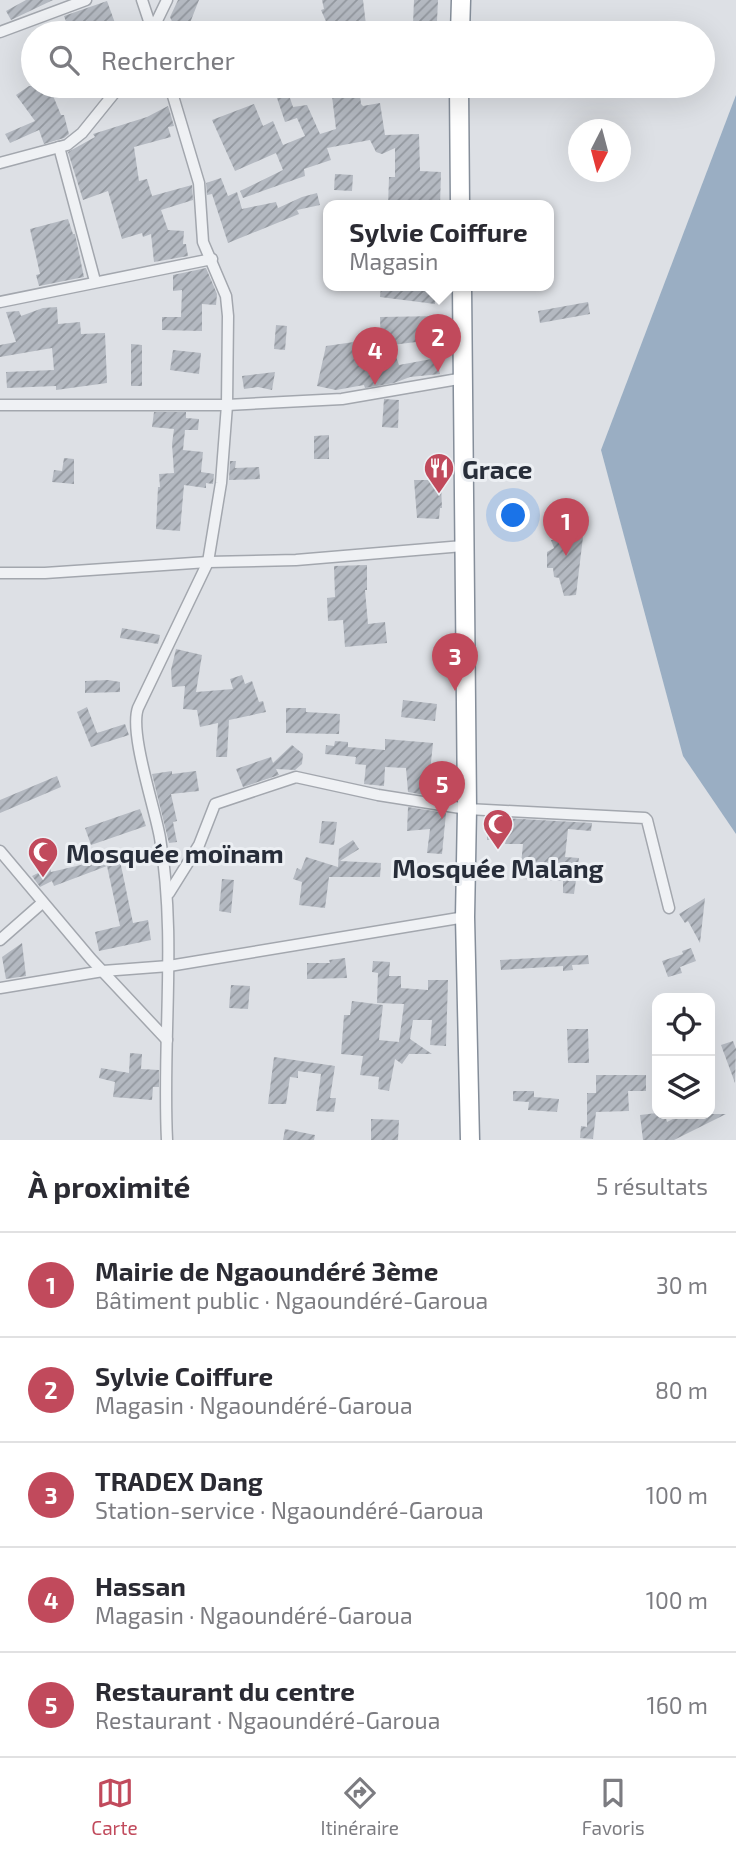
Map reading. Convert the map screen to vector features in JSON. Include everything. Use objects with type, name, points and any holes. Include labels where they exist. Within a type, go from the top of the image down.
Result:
[{"type":"highway","points":[[460,21],[461,0]]},
{"type":"highway","points":[[459,98],[460,200]]},
{"type":"highway","points":[[462,291],[467,810],[465,917],[470,1140]]},
{"type":"street","points":[[30,21],[86,0]]},
{"type":"street","points":[[142,0],[149,21]]},
{"type":"street","points":[[157,21],[167,0]]},
{"type":"street","points":[[0,32],[21,24]]},
{"type":"street","points":[[0,163],[67,145],[82,133],[110,98]]},
{"type":"street","points":[[167,1140],[169,894],[160,835],[141,759],[136,714],[208,562],[221,483],[227,405],[228,316],[226,296],[203,242],[200,183],[174,98]]},
{"type":"street","points":[[59,148],[95,281]]},
{"type":"street","points":[[0,302],[212,259]]},
{"type":"street","points":[[0,405],[227,405],[342,398],[464,378]]},
{"type":"street","points":[[0,573],[296,560],[463,546]]},
{"type":"street","points":[[169,894],[200,845],[215,804],[290,777],[467,810],[645,818],[648,820],[669,908]]},
{"type":"street","points":[[0,851],[42,903],[167,1040]]},
{"type":"street","points":[[0,940],[42,903]]},
{"type":"street","points":[[0,988],[103,971],[169,966],[465,917]]},
{"type":"water","points":[[736,95],[736,834],[683,756],[601,450]]},
{"type":"building","points":[[26,0],[53,0],[11,20],[6,11]]},
{"type":"building","points":[[178,0],[199,0],[191,21],[172,21],[170,17]]},
{"type":"building","points":[[322,0],[363,0],[366,21],[326,21],[321,10],[324,9]]},
{"type":"building","points":[[414,0],[438,0],[437,21],[413,21]]},
{"type":"building","points":[[107,1],[114,21],[66,21],[64,16]]},
{"type":"building","points":[[21,92],[21,98],[54,98],[61,115],[64,115],[69,134],[44,144],[39,130],[10,143],[5,134],[35,121],[16,95]]},
{"type":"building","points":[[277,98],[290,98],[293,107],[307,105],[320,134],[336,129],[332,98],[360,98],[363,106],[380,103],[385,135],[419,134],[420,171],[441,172],[440,200],[388,200],[389,177],[395,177],[395,148],[382,154],[376,152],[370,140],[327,148],[331,160],[304,169],[305,176],[243,198],[240,191],[283,170],[276,153],[235,171],[212,120],[254,104],[263,126],[273,121],[283,145],[305,136],[297,118],[285,122]]},
{"type":"building","points":[[168,106],[174,126],[168,127],[171,137],[134,147],[139,181],[147,179],[152,196],[192,185],[193,200],[161,210],[168,230],[184,231],[183,244],[186,244],[188,256],[154,262],[151,234],[143,237],[142,233],[122,239],[108,191],[83,200],[68,152],[95,137],[93,134],[147,117]]},
{"type":"building","points":[[335,174],[353,175],[352,191],[334,190]]},
{"type":"building","points":[[221,178],[228,196],[237,192],[242,209],[276,202],[278,208],[317,193],[320,205],[297,210],[299,214],[228,243],[212,194],[207,195],[206,183]]},
{"type":"building","points":[[68,219],[75,234],[84,277],[39,286],[36,275],[40,274],[30,229]]},
{"type":"building","points":[[206,268],[217,294],[216,305],[202,304],[202,331],[162,330],[162,317],[181,317],[182,290],[173,291],[173,275]]},
{"type":"building","points":[[381,291],[436,291],[435,304],[380,297]]},
{"type":"building","points":[[588,302],[590,314],[540,323],[538,311]]},
{"type":"building","points":[[57,307],[58,324],[80,322],[81,334],[105,333],[107,383],[56,390],[56,386],[7,388],[6,372],[54,370],[52,348],[0,357],[0,345],[16,342],[6,312],[19,311],[21,316],[43,308]]},
{"type":"building","points":[[440,316],[440,339],[392,345],[399,365],[437,358],[440,374],[410,377],[365,388],[364,385],[336,390],[317,386],[326,346],[354,342],[356,354],[381,348],[380,317]]},
{"type":"building","points":[[276,325],[287,326],[285,350],[274,349]]},
{"type":"building","points":[[131,344],[142,345],[142,386],[131,386]]},
{"type":"building","points":[[173,350],[201,353],[199,374],[170,370]]},
{"type":"building","points":[[275,372],[272,390],[258,387],[244,389],[242,376]]},
{"type":"building","points":[[384,399],[399,400],[398,428],[382,427]]},
{"type":"building","points":[[154,412],[186,412],[186,418],[199,419],[198,430],[185,430],[183,450],[203,452],[201,472],[214,474],[213,484],[206,483],[206,488],[184,485],[180,531],[156,529],[159,474],[174,473],[174,429],[152,427]]},
{"type":"building","points":[[329,435],[329,459],[314,459],[314,436]]},
{"type":"building","points":[[64,458],[74,459],[74,484],[52,482],[54,470],[62,471]]},
{"type":"building","points":[[230,461],[236,461],[235,468],[259,467],[260,479],[229,480]]},
{"type":"building","points":[[414,480],[432,480],[432,483],[441,484],[442,508],[439,519],[417,518]]},
{"type":"building","points":[[563,520],[574,522],[576,540],[583,537],[576,595],[564,596],[559,578],[554,577],[553,568],[547,568],[547,552],[554,548],[551,540],[557,540],[558,529]]},
{"type":"building","points":[[367,565],[365,590],[368,624],[385,622],[387,643],[345,647],[343,620],[328,621],[327,598],[335,597],[334,566]]},
{"type":"building","points":[[122,628],[160,635],[158,644],[120,638]]},
{"type":"building","points":[[176,649],[202,655],[196,692],[233,689],[230,679],[242,675],[245,684],[252,681],[259,702],[263,701],[266,712],[229,720],[227,757],[216,757],[218,723],[200,727],[197,710],[183,709],[185,686],[172,687],[171,670]]},
{"type":"building","points":[[85,681],[120,682],[120,692],[85,693]]},
{"type":"building","points":[[403,700],[437,704],[435,721],[401,717]]},
{"type":"building","points":[[87,707],[97,733],[125,724],[129,735],[91,747],[77,712]]},
{"type":"building","points":[[286,708],[306,708],[306,712],[340,714],[339,734],[286,733]]},
{"type":"building","points":[[385,739],[433,743],[430,772],[439,774],[436,797],[408,792],[406,768],[385,767],[384,786],[364,784],[366,765],[355,764],[356,757],[325,754],[326,745],[334,746],[335,741],[348,742],[348,747],[385,750]]},
{"type":"building","points":[[292,745],[303,754],[302,764],[295,770],[276,769],[279,775],[243,787],[236,769],[271,757],[273,763]]},
{"type":"building","points":[[172,771],[172,774],[196,771],[199,791],[171,794],[177,821],[173,822],[177,842],[169,843],[152,774]]},
{"type":"building","points":[[57,776],[61,787],[0,813],[0,800]]},
{"type":"building","points":[[408,807],[446,813],[442,854],[427,853],[430,829],[407,831]]},
{"type":"building","points":[[140,809],[146,826],[91,845],[85,828]]},
{"type":"building","points":[[487,817],[592,823],[591,831],[568,829],[565,857],[579,858],[574,894],[563,893],[563,881],[523,879],[523,874],[520,875],[523,844],[487,840]]},
{"type":"building","points":[[322,821],[337,822],[334,845],[319,843]]},
{"type":"building","points":[[353,840],[359,849],[340,861],[381,863],[380,877],[329,877],[325,908],[299,905],[302,882],[293,879],[297,868],[301,870],[306,857],[338,867],[339,849]]},
{"type":"building","points":[[119,856],[133,923],[148,920],[151,940],[99,951],[95,932],[120,926],[107,866],[54,886],[52,881],[40,887],[32,876],[50,867],[51,872]]},
{"type":"building","points":[[222,879],[234,880],[231,913],[219,911]]},
{"type":"building","points":[[705,898],[700,943],[688,921],[685,923],[679,914]]},
{"type":"building","points":[[22,943],[26,976],[6,979],[2,957]]},
{"type":"building","points":[[691,948],[696,961],[680,967],[682,973],[668,977],[662,961],[683,954],[682,951]]},
{"type":"building","points":[[588,955],[589,964],[572,965],[573,970],[563,971],[563,966],[501,970],[500,960]]},
{"type":"building","points":[[345,958],[347,978],[307,979],[307,963],[330,963],[329,960]]},
{"type":"building","points":[[373,961],[390,962],[389,976],[401,976],[401,988],[428,990],[428,980],[448,980],[446,1046],[430,1045],[432,1020],[413,1020],[410,1039],[432,1054],[409,1054],[402,1064],[395,1059],[389,1091],[378,1089],[379,1077],[360,1075],[363,1056],[341,1054],[344,1015],[350,1015],[352,1001],[383,1005],[379,1040],[399,1042],[404,1004],[377,1003],[378,973],[372,972]]},
{"type":"building","points":[[231,985],[250,986],[248,1009],[229,1008]]},
{"type":"building","points":[[567,1029],[588,1029],[589,1063],[568,1063]]},
{"type":"building","points":[[733,1041],[736,1049],[735,1083],[721,1045]]},
{"type":"building","points":[[130,1053],[142,1054],[141,1069],[159,1070],[159,1087],[153,1087],[152,1100],[113,1097],[115,1082],[99,1078],[101,1068],[129,1073]]},
{"type":"building","points":[[274,1057],[335,1066],[330,1098],[336,1098],[334,1112],[316,1111],[321,1074],[298,1071],[298,1078],[290,1077],[286,1104],[268,1104]]},
{"type":"building","points":[[596,1075],[646,1075],[646,1091],[628,1091],[629,1111],[596,1112],[593,1139],[580,1138],[581,1126],[587,1127],[587,1093],[596,1093]]},
{"type":"building","points":[[513,1091],[534,1091],[534,1097],[559,1099],[557,1112],[528,1110],[529,1102],[513,1101]]},
{"type":"building","points":[[652,1114],[652,1119],[666,1119],[667,1122],[673,1119],[715,1119],[715,1114],[726,1114],[674,1140],[643,1140],[640,1115]]},
{"type":"building","points":[[371,1119],[399,1120],[398,1140],[371,1140]]},
{"type":"building","points":[[285,1129],[315,1135],[314,1140],[283,1140]]},
{"type":"place","name":"Sylvie Coiffure","points":[[438,372]]},
{"type":"place","name":"Hassan","points":[[375,385]]},
{"type":"place","name":"Grace","points":[[439,495]]},
{"type":"place","name":"Mairie de Ngaoundéré 3ème","points":[[566,556]]},
{"type":"place","name":"TRADEX Dang","points":[[455,691]]},
{"type":"place","name":"Restaurant du centre","points":[[442,819]]},
{"type":"place","name":"Mosquée Malang","points":[[498,851]]},
{"type":"place","name":"Mosquée moïnam","points":[[43,879]]}]
